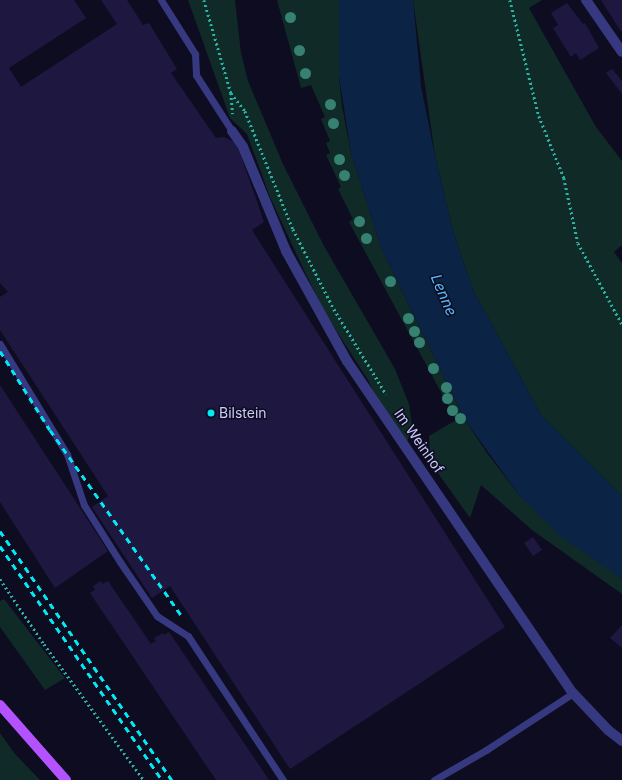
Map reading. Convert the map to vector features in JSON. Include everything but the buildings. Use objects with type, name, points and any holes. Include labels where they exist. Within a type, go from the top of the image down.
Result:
[{"type":"main road","points":[[0,706],[66,780]]},
{"type":"street","points":[[586,0],[622,52]]},
{"type":"street","name":"Im Weinhof","points":[[232,131],[243,148],[286,252],[347,361],[573,693],[608,730],[622,741]]},
{"type":"lane","points":[[161,0],[195,54],[196,75],[232,131]]},
{"type":"lane","points":[[0,344],[67,454],[84,505],[120,562],[157,616],[188,636],[283,780]]},
{"type":"lane","points":[[434,780],[486,750],[573,693]]},
{"type":"path","points":[[204,0],[231,93],[234,116],[232,131]]},
{"type":"path","points":[[510,0],[539,116],[564,178],[578,243],[622,324]]},
{"type":"path","points":[[231,93],[245,111],[293,229],[334,309],[387,396]]},
{"type":"path","points":[[0,579],[44,644],[144,780]]},
{"type":"green space","points":[[188,0],[235,0],[241,53],[248,81],[283,164],[324,246],[395,369],[409,404],[412,426],[407,443],[385,416],[368,380],[325,313],[270,197],[247,134],[230,118]]},
{"type":"green space","points":[[277,0],[339,0],[339,76],[342,106],[351,153],[382,250],[465,420],[487,453],[520,496],[622,579],[622,594],[532,530],[481,485],[470,518],[430,462],[429,436],[456,420],[349,222],[353,219],[338,189],[341,187],[326,155],[330,153],[326,143],[330,141],[321,119],[325,117],[311,85],[301,88]]},
{"type":"green space","points":[[413,0],[542,0],[529,8],[596,127],[622,161],[622,245],[614,252],[622,263],[622,496],[541,415],[473,290],[453,231],[435,156]]},
{"type":"green space","points":[[4,599],[65,678],[45,690],[0,627],[0,601]]},
{"type":"green space","points":[[0,733],[15,754],[40,780],[0,780]]},
{"type":"water","name":"Lenne","points":[[339,0],[413,0],[421,86],[435,156],[453,231],[473,290],[541,415],[622,496],[622,579],[559,535],[520,496],[465,420],[382,250],[351,153],[339,76]]},
{"type":"railway","points":[[0,351],[50,430],[183,618]]},
{"type":"railway","points":[[0,531],[172,780]]},
{"type":"railway","points":[[0,546],[162,780]]},
{"type":"place","name":"Bilstein","points":[[211,413]]}]
